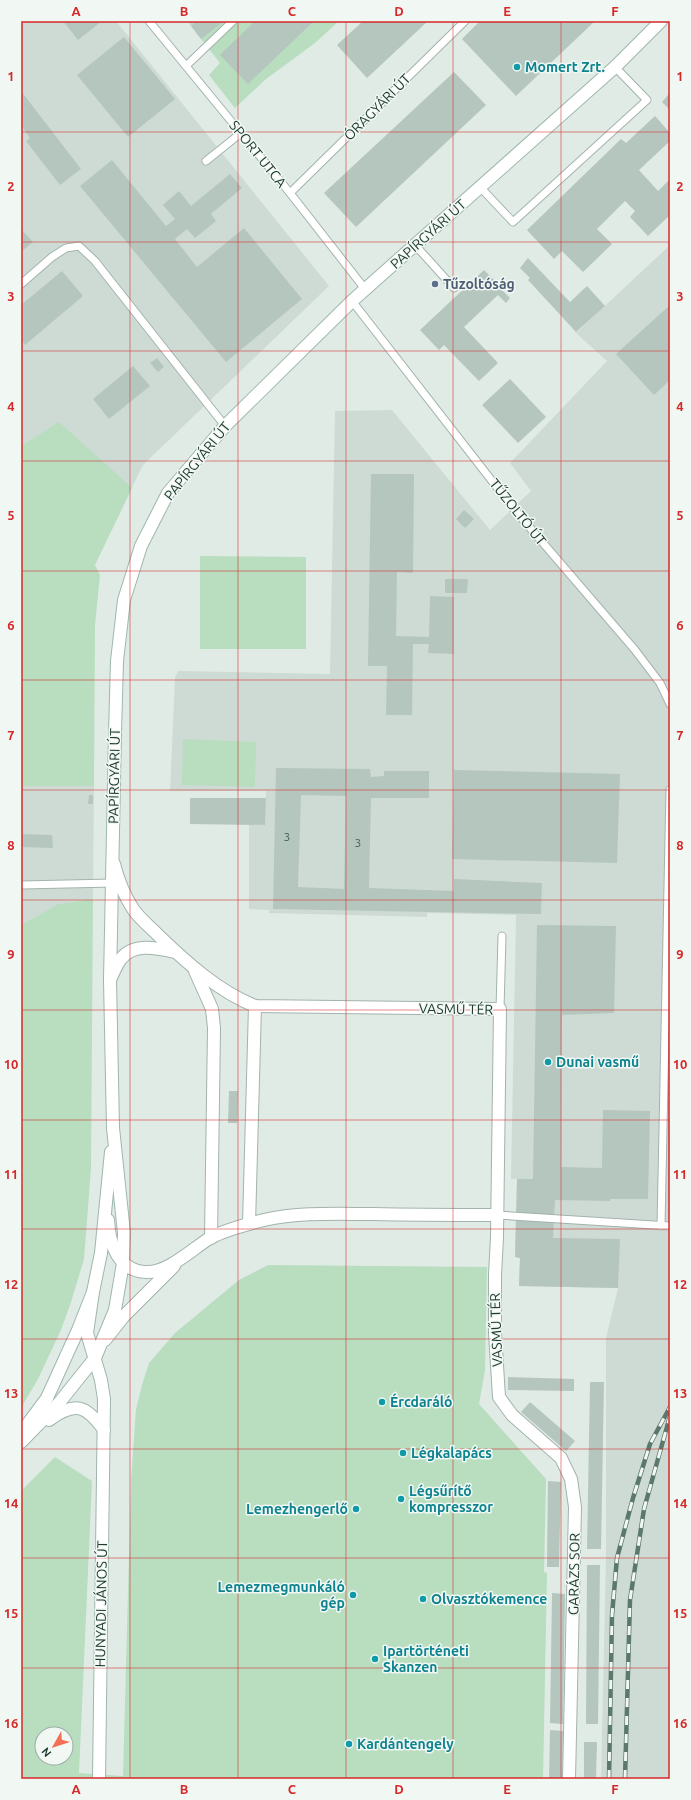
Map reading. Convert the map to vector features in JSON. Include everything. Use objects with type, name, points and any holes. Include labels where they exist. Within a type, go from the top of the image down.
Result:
[{"type":"street","name":"PAPÍRGYÁRI ÚT","points":[[113,1128],[110,980],[117,661],[124,600],[141,546],[168,493],[225,426],[352,301],[615,67],[661,21]]},
{"type":"street","name":"VASMŰ TÉR","points":[[112,856],[118,879],[133,909],[175,952],[194,968],[237,999],[255,1006],[500,1009],[498,1216],[495,1275],[495,1325],[499,1397]]},
{"type":"street","points":[[110,980],[120,959],[138,948],[154,948],[175,952]]},
{"type":"street","points":[[194,968],[212,1009],[214,1028],[211,1238]]},
{"type":"street","points":[[249,1224],[255,1006]]},
{"type":"street","points":[[95,1358],[87,1333],[100,1253],[113,1128]]},
{"type":"street","points":[[95,1358],[115,1310],[123,1263],[124,1233],[113,1128]]},
{"type":"street","points":[[106,1197],[108,1234],[114,1251],[123,1263],[134,1270],[147,1272],[164,1268],[211,1238],[249,1224],[266,1220],[314,1214],[498,1216]]},
{"type":"street","points":[[26,1433],[59,1402],[95,1358],[110,1332],[124,1316],[185,1256]]},
{"type":"street","points":[[21,1442],[47,1398],[78,1330],[93,1292]]},
{"type":"street","name":"HUNYADI JÁNOS ÚT","points":[[95,1358],[104,1399],[99,1779]]},
{"type":"street","name":"GARÁZS SOR","points":[[499,1397],[512,1415],[561,1458],[571,1480],[575,1514],[570,1779]]},
{"type":"street","points":[[26,1433],[57,1414],[67,1409],[76,1408],[93,1415],[104,1430]]},
{"type":"lane","name":"SPORT UTCA","points":[[149,21],[290,193],[365,289]]},
{"type":"lane","points":[[186,66],[233,21]]},
{"type":"lane","name":"ÓRAGYÁRI ÚT","points":[[290,193],[465,21]]},
{"type":"lane","points":[[480,187],[513,222],[648,100],[615,67]]},
{"type":"lane","points":[[206,162],[241,133]]},
{"type":"lane","points":[[415,245],[454,288]]},
{"type":"lane","points":[[21,284],[52,257],[66,248],[79,246],[95,261],[225,426]]},
{"type":"lane","name":"TŰZOLTÓ ÚT","points":[[352,301],[514,508],[635,650],[660,684],[670,704]]},
{"type":"lane","points":[[661,1226],[670,790]]},
{"type":"lane","points":[[21,885],[113,883]]},
{"type":"lane","points":[[500,1009],[502,936]]},
{"type":"lane","points":[[498,1216],[670,1226]]},
{"type":"shaded area","points":[[21,21],[116,21],[329,286],[143,465],[113,526],[39,435],[21,446]]},
{"type":"shaded area","points":[[670,245],[670,1779],[601,1779],[606,1557],[606,1338],[618,1288],[519,1286],[520,1258],[515,1257],[517,1179],[511,1179],[516,915],[427,913],[427,917],[269,913],[269,910],[249,909],[249,825],[265,825],[266,791],[170,791],[175,678],[178,671],[330,674],[335,411],[392,410],[490,530],[531,491],[510,463],[607,361],[576,333]]},
{"type":"shaded area","points":[[21,786],[94,786],[93,899],[58,904],[21,925]]},
{"type":"green space","points":[[187,21],[339,21],[315,43],[266,79],[235,108],[209,75],[220,63]]},
{"type":"green space","points":[[59,422],[132,488],[95,565],[100,575],[95,625],[94,786],[21,786],[21,446]]},
{"type":"green space","points":[[200,556],[306,557],[306,649],[200,649]]},
{"type":"green space","points":[[183,739],[256,742],[255,787],[182,785]]},
{"type":"green space","points":[[93,899],[91,1168],[84,1259],[61,1330],[38,1379],[21,1408],[21,925],[58,904]]},
{"type":"green space","points":[[268,1265],[487,1267],[485,1370],[479,1404],[546,1479],[544,1572],[547,1573],[543,1779],[21,1779],[21,1491],[55,1457],[92,1481],[79,1773],[123,1776],[131,1482],[136,1409],[149,1363],[175,1333],[239,1280]]},
{"type":"building","points":[[63,21],[102,21],[78,40]]},
{"type":"building","points":[[197,21],[224,21],[201,39],[191,26]]},
{"type":"building","points":[[255,21],[314,21],[248,84],[220,55]]},
{"type":"building","points":[[363,21],[428,21],[367,78],[337,45]]},
{"type":"building","name":"Momert Zrt.","points":[[480,21],[595,21],[516,96],[462,39]]},
{"type":"building","points":[[124,37],[175,99],[128,137],[77,75]]},
{"type":"building","points":[[454,72],[486,105],[356,227],[324,193]]},
{"type":"building","points":[[21,91],[81,169],[60,185],[26,141],[30,138],[21,125]]},
{"type":"building","points":[[670,93],[670,110],[662,102]]},
{"type":"building","points":[[655,116],[670,133],[670,141],[639,170],[658,191],[670,179],[670,215],[648,236],[630,217],[635,211],[625,201],[597,229],[612,244],[583,272],[562,251],[554,259],[527,230],[621,139],[626,143]]},
{"type":"building","points":[[112,160],[166,226],[175,219],[163,205],[179,191],[191,206],[230,174],[242,188],[211,214],[216,221],[195,238],[187,229],[175,239],[197,267],[244,228],[302,299],[226,362],[80,186]]},
{"type":"building","points":[[21,229],[33,242],[21,252]]},
{"type":"building","points":[[528,258],[570,302],[587,286],[605,306],[576,332],[528,280],[530,278],[520,268]]},
{"type":"building","points":[[484,270],[510,298],[506,303],[498,295],[464,327],[498,363],[479,381],[444,345],[439,350],[420,330]]},
{"type":"building","points":[[62,271],[83,296],[25,345],[21,339],[21,305]]},
{"type":"building","points":[[670,305],[670,380],[654,395],[616,354]]},
{"type":"building","points":[[157,358],[164,367],[158,372],[150,363]]},
{"type":"building","points":[[133,366],[150,386],[109,419],[93,399]]},
{"type":"building","points":[[510,379],[546,417],[518,443],[482,405]]},
{"type":"building","points":[[371,474],[414,474],[413,573],[397,572],[396,636],[429,637],[430,596],[454,597],[454,654],[428,653],[429,644],[413,644],[412,715],[386,715],[387,666],[368,666]]},
{"type":"building","points":[[464,510],[474,519],[465,528],[456,519]]},
{"type":"building","points":[[445,579],[468,579],[467,593],[445,593]]},
{"type":"building","points":[[276,768],[370,769],[371,777],[384,776],[384,771],[429,771],[429,798],[371,798],[369,888],[454,891],[454,879],[542,883],[541,914],[273,909]],"holes":[[[301,795],[346,796],[344,889],[298,887]]]},
{"type":"building","points":[[454,770],[620,774],[617,863],[452,859]]},
{"type":"building","points":[[89,795],[93,795],[93,804],[88,804]]},
{"type":"building","points":[[190,798],[266,798],[265,825],[190,824]]},
{"type":"building","points":[[21,834],[52,835],[53,848],[21,847]]},
{"type":"building","name":"Dunai vasmű","points":[[537,925],[616,926],[614,1013],[562,1015],[561,1167],[602,1168],[603,1110],[650,1111],[648,1199],[610,1199],[610,1201],[555,1200],[553,1238],[620,1239],[618,1288],[519,1286],[520,1258],[515,1257],[517,1179],[533,1179]]},
{"type":"building","points":[[229,1091],[238,1091],[237,1123],[228,1123]]},
{"type":"building","points":[[508,1377],[574,1379],[574,1391],[508,1390]]},
{"type":"building","points":[[590,1382],[604,1382],[601,1549],[587,1549]]},
{"type":"building","points":[[530,1402],[575,1441],[566,1451],[521,1412]]},
{"type":"building","points":[[548,1481],[561,1482],[559,1567],[547,1567]]},
{"type":"building","points":[[587,1565],[600,1565],[598,1724],[586,1724]]},
{"type":"building","points":[[552,1593],[565,1594],[563,1724],[550,1723]]},
{"type":"building","points":[[550,1730],[563,1731],[562,1779],[549,1779]]},
{"type":"building","points":[[584,1742],[597,1742],[596,1779],[584,1779]]},
{"type":"railway","points":[[609,1779],[612,1615],[617,1558],[633,1498],[650,1444],[670,1407]]},
{"type":"railway","points":[[625,1779],[630,1600],[644,1509],[670,1416]]},
{"type":"place","name":"Momert Zrt.","points":[[517,67]]},
{"type":"place","name":"Tűzoltóság","points":[[435,284]]},
{"type":"place","name":"Dunai vasmű","points":[[548,1062]]},
{"type":"place","name":"Ércdaráló","points":[[382,1402]]},
{"type":"place","name":"Légkalapács","points":[[403,1453]]},
{"type":"place","name":"Légsűrítő kompresszor","points":[[401,1499]]},
{"type":"place","name":"Lemezhengerlő","points":[[356,1509]]},
{"type":"place","name":"Lemezmegmunkáló gép","points":[[353,1595]]},
{"type":"place","name":"Olvasztókemence","points":[[423,1599]]},
{"type":"place","name":"Ipartörténeti Skanzen","points":[[375,1659]]},
{"type":"place","name":"Kardántengely","points":[[349,1744]]}]
